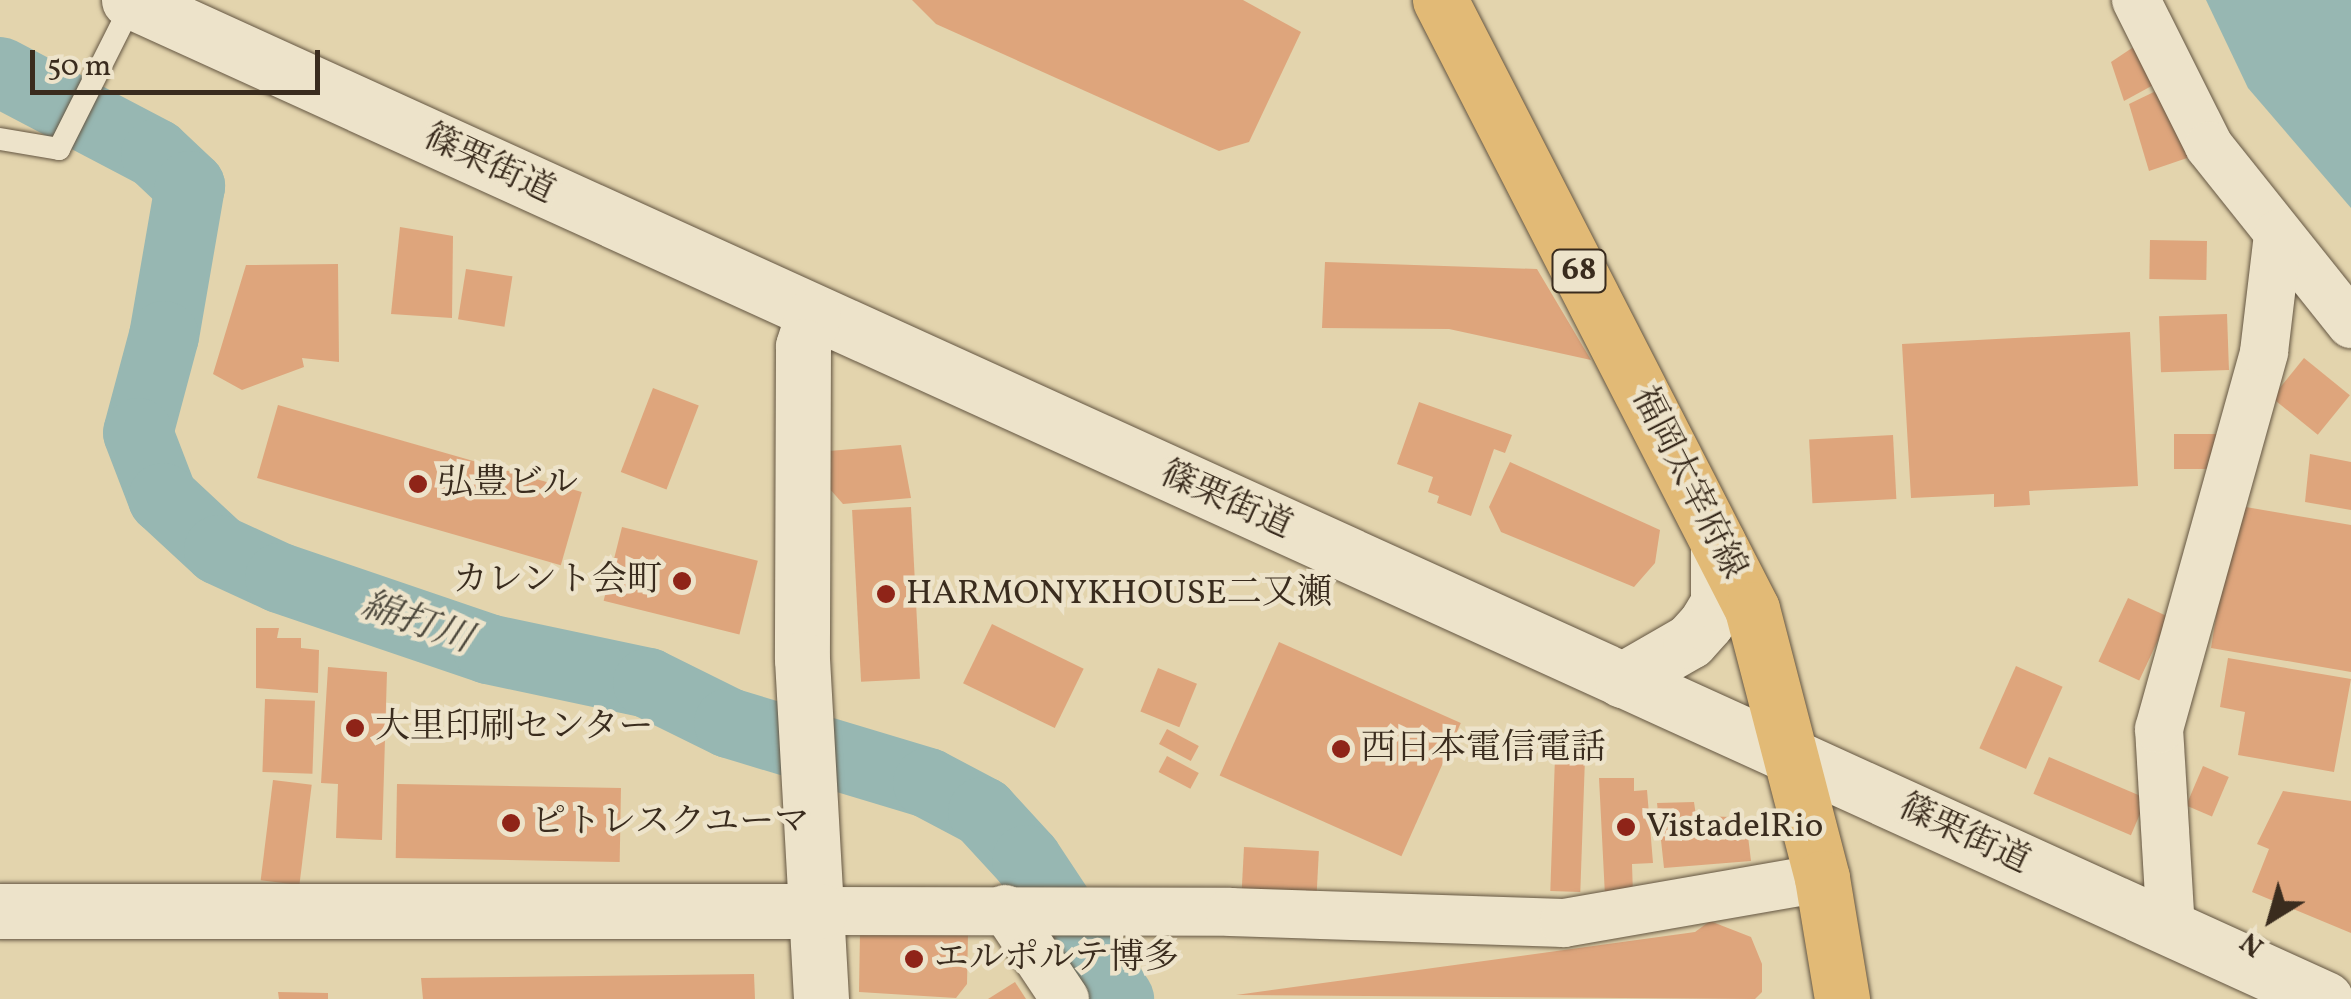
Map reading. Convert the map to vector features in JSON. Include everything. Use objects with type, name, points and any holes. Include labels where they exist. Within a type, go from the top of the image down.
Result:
[{"type":"main road","name":"福岡太宰府線","points":[[1440,0],[1752,609],[1822,878],[1842,999]]},
{"type":"main road","name":"篠栗街道","points":[[156,6],[813,315],[2324,999]]},
{"type":"main road","points":[[813,315],[803,346],[802,659],[820,911],[821,999]]},
{"type":"main road","points":[[1622,680],[1690,640],[1706,623],[1718,603],[1718,543]]},
{"type":"main road","points":[[0,911],[820,911]]},
{"type":"street","points":[[2136,0],[2210,146],[2351,324]]},
{"type":"street","points":[[2171,930],[2158,728],[2264,352],[2278,234]]},
{"type":"street","points":[[820,911],[1230,912],[1564,923],[1822,878]]},
{"type":"street","points":[[1022,910],[1065,999]]},
{"type":"lane","points":[[0,139],[59,149],[156,6]]},
{"type":"water","points":[[2206,0],[2351,0],[2351,208],[2248,88]]},
{"type":"building","points":[[912,0],[1243,0],[1301,32],[1249,142],[1219,151],[936,24]]},
{"type":"building","points":[[2135,46],[2157,83],[2124,101],[2111,62]]},
{"type":"building","points":[[2160,89],[2193,156],[2149,171],[2129,104]]},
{"type":"building","points":[[400,227],[453,236],[452,318],[391,314]]},
{"type":"building","points":[[2150,240],[2207,241],[2206,280],[2149,279]]},
{"type":"building","points":[[1325,262],[1537,269],[1591,360],[1449,329],[1322,328]]},
{"type":"building","points":[[338,264],[339,362],[302,358],[304,367],[242,390],[213,374],[246,265]]},
{"type":"building","points":[[466,269],[512,276],[504,327],[458,319]]},
{"type":"building","points":[[2227,314],[2229,370],[2161,372],[2159,316]]},
{"type":"building","points":[[2130,332],[2138,486],[2029,491],[2030,505],[1994,507],[1994,494],[1911,498],[1902,344]]},
{"type":"building","points":[[2304,358],[2350,395],[2318,435],[2272,398]]},
{"type":"building","points":[[653,388],[699,406],[666,490],[621,472]]},
{"type":"building","points":[[1419,402],[1512,435],[1505,453],[1494,449],[1471,516],[1437,503],[1439,496],[1428,492],[1433,477],[1397,464]]},
{"type":"building","name":"弘豊ビル","points":[[278,405],[582,492],[561,565],[257,478]]},
{"type":"building","points":[[2174,434],[2218,434],[2218,469],[2174,469]]},
{"type":"building","points":[[1893,435],[1896,499],[1812,503],[1809,439]]},
{"type":"building","points":[[901,445],[911,498],[843,504],[829,488],[829,451]]},
{"type":"building","points":[[2310,454],[2351,462],[2351,510],[2305,502]]},
{"type":"building","points":[[1510,462],[1660,530],[1655,563],[1634,587],[1501,532],[1489,507]]},
{"type":"building","points":[[2234,505],[2351,525],[2351,672],[2211,648]]},
{"type":"building","name":"HARMONYKHOUSE二又瀬","points":[[911,507],[920,679],[861,682],[852,510]]},
{"type":"building","name":"カレント会町","points":[[622,527],[758,561],[739,635],[604,601]]},
{"type":"building","points":[[2128,598],[2169,617],[2139,680],[2098,661]]},
{"type":"building","points":[[992,624],[1084,669],[1055,728],[963,683]]},
{"type":"building","points":[[256,628],[279,628],[277,638],[301,638],[301,648],[319,650],[318,693],[256,688]]},
{"type":"building","name":"西日本電信電話","points":[[1279,642],[1461,723],[1401,856],[1220,775]]},
{"type":"building","points":[[2228,658],[2351,679],[2334,772],[2238,755],[2245,712],[2220,707]]},
{"type":"building","points":[[2016,666],[2063,687],[2026,769],[1979,748]]},
{"type":"building","name":"大里印刷センター","points":[[328,667],[387,672],[382,840],[336,838],[338,784],[321,783]]},
{"type":"building","points":[[1158,668],[1197,684],[1179,727],[1140,712]]},
{"type":"building","points":[[265,699],[315,701],[312,774],[262,772]]},
{"type":"building","points":[[1167,729],[1199,746],[1191,761],[1159,744]]},
{"type":"building","points":[[1167,756],[1199,773],[1190,789],[1159,772]]},
{"type":"building","points":[[1555,757],[1585,758],[1580,892],[1550,891]]},
{"type":"building","points":[[2049,757],[2147,798],[2131,835],[2033,794]]},
{"type":"building","points":[[2203,766],[2229,777],[2212,817],[2186,806]]},
{"type":"building","name":"VistadelRio","points":[[1599,778],[1634,778],[1634,791],[1647,790],[1653,863],[1632,864],[1633,895],[1605,896]]},
{"type":"building","points":[[273,780],[312,785],[299,885],[261,880]]},
{"type":"building","name":"ピトレスクユーマ","points":[[397,784],[621,788],[620,862],[396,858]]},
{"type":"building","points":[[2283,791],[2351,801],[2351,933],[2252,892],[2269,849],[2257,844]]},
{"type":"building","points":[[1694,802],[1696,816],[1733,817],[1733,829],[1747,828],[1751,861],[1664,868],[1657,803]]},
{"type":"building","points":[[1244,847],[1319,851],[1316,897],[1242,893]]},
{"type":"building","points":[[1710,921],[1751,937],[1762,964],[1762,992],[1755,999],[1236,995],[1695,932]]},
{"type":"building","name":"エルポルテ博多","points":[[860,932],[968,934],[967,984],[956,998],[859,992]]},
{"type":"building","points":[[754,974],[755,999],[423,999],[421,978]]},
{"type":"building","points":[[1015,982],[1026,999],[988,999]]},
{"type":"building","points":[[278,992],[328,993],[328,999],[279,999]]},
{"type":"waterway","name":"綿打川","points":[[0,72],[156,154],[190,186],[164,336],[138,433],[163,498],[219,550],[280,578],[488,649],[648,683],[729,723],[928,783],[983,812],[1027,860],[1119,999]]},
{"type":"place","name":"弘豊ビル","points":[[418,484]]},
{"type":"place","name":"カレント会町","points":[[682,581]]},
{"type":"place","name":"HARMONYKHOUSE二又瀬","points":[[886,594]]},
{"type":"place","name":"大里印刷センター","points":[[355,728]]},
{"type":"place","name":"西日本電信電話","points":[[1341,749]]},
{"type":"place","name":"ピトレスクユーマ","points":[[511,823]]},
{"type":"place","name":"VistadelRio","points":[[1626,827]]},
{"type":"place","name":"エルポルテ博多","points":[[914,959]]}]
